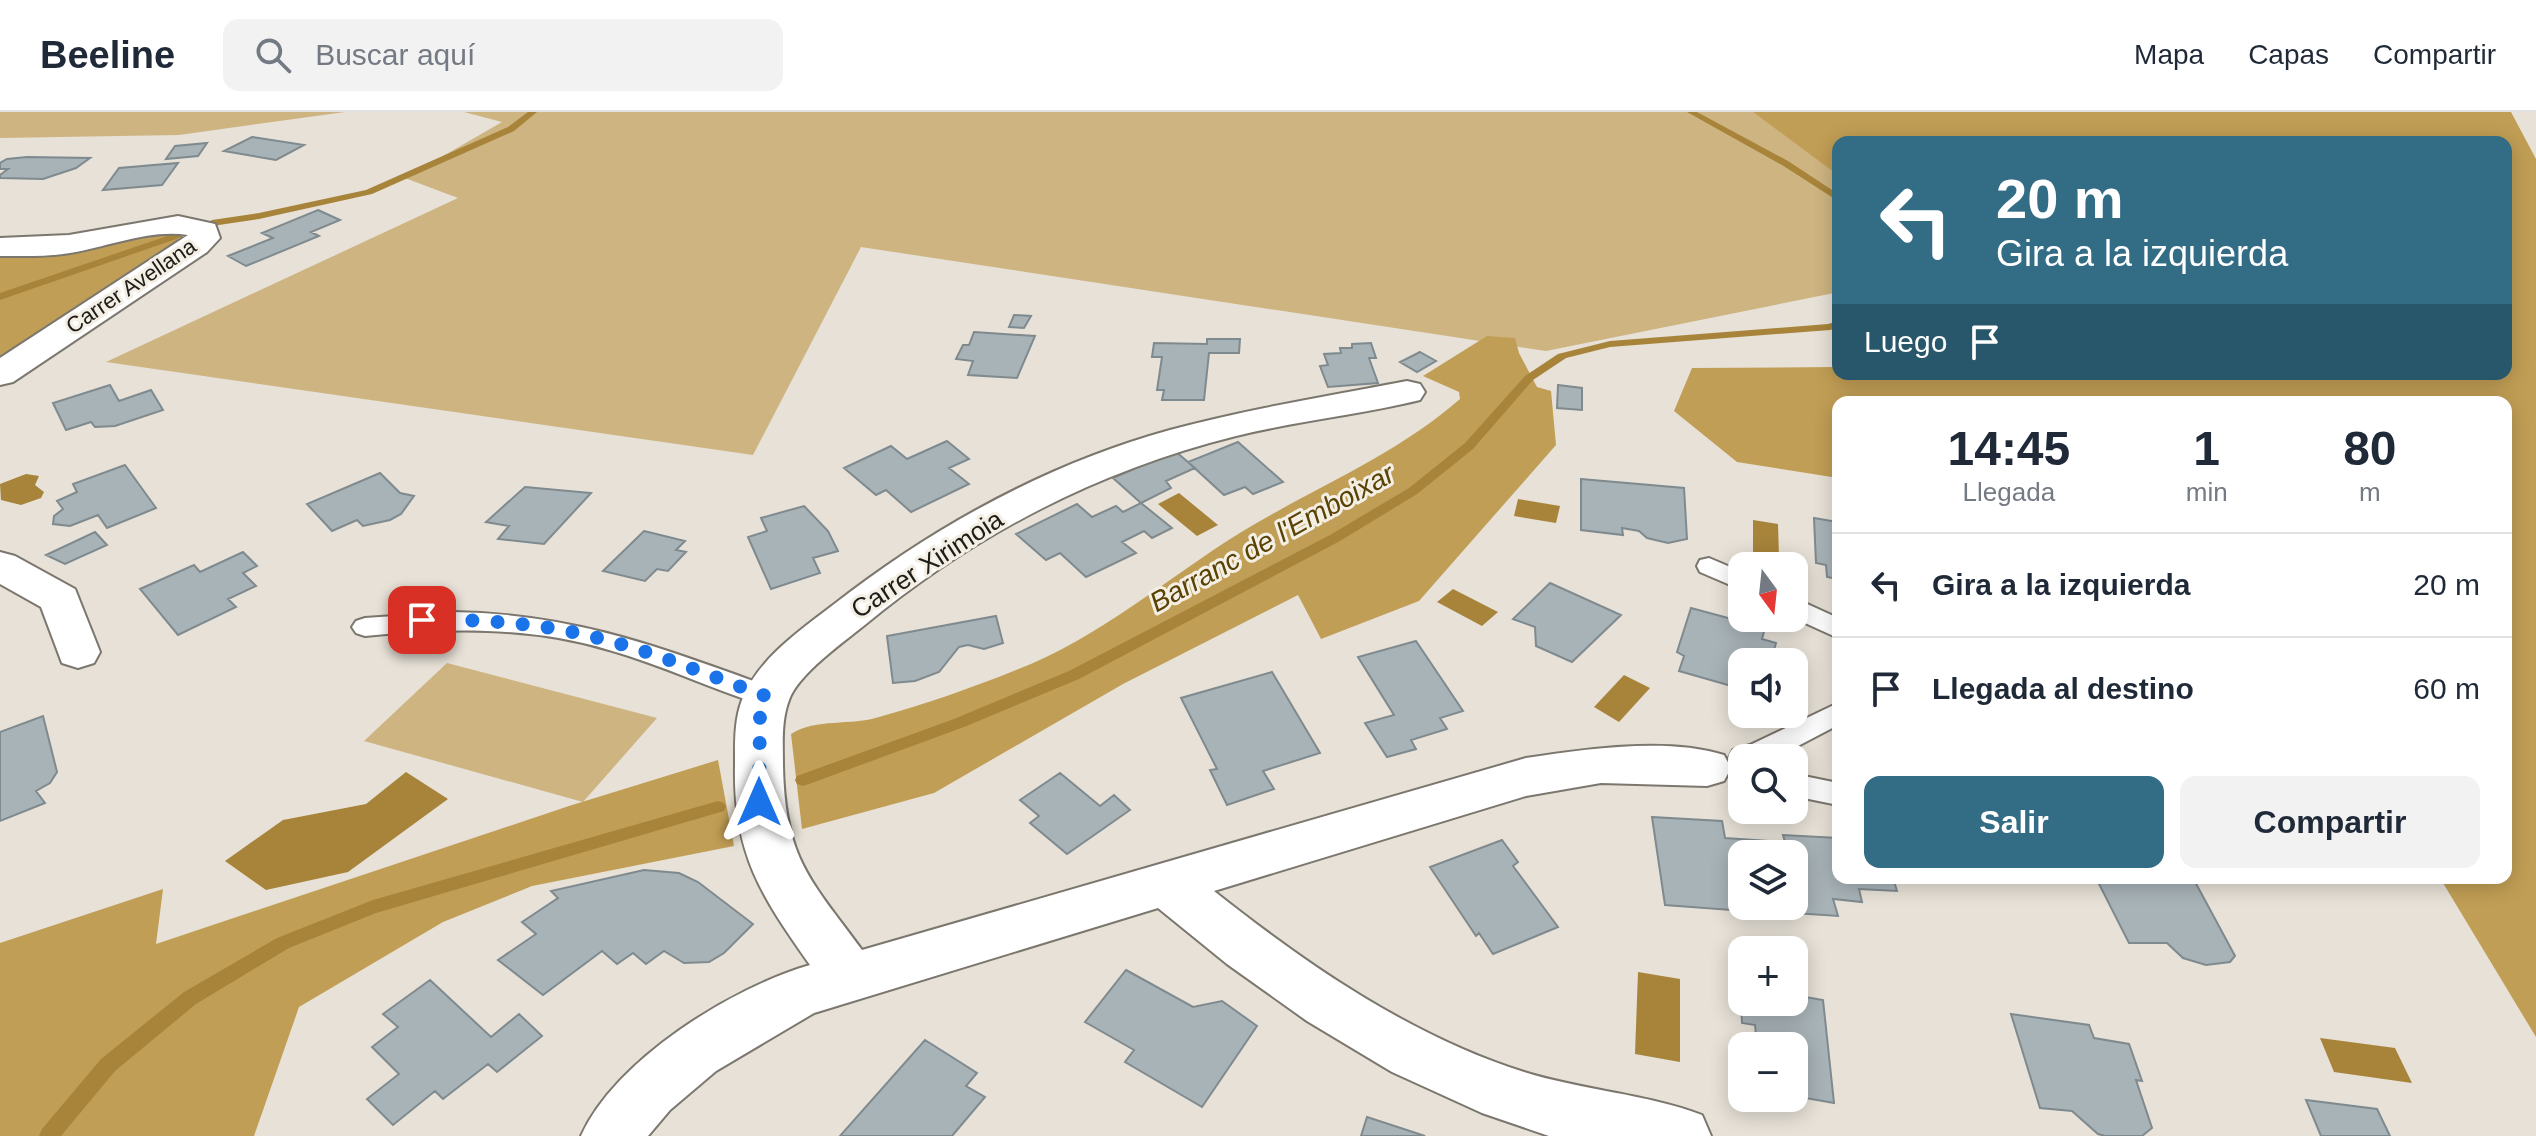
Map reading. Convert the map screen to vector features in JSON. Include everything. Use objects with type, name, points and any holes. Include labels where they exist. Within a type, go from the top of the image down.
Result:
[{"type":"street","name":"Carrer Avellana","points":[[0,247],[70,244],[178,226],[200,227],[204,231],[204,238],[196,245],[0,374]]},
{"type":"street","name":"Carrer Xirimoia","points":[[762,719],[813,645],[894,580],[979,527],[1070,479],[1147,450],[1233,425],[1407,392]]},
{"type":"street","points":[[0,566],[60,599],[78,652]]},
{"type":"street","points":[[762,719],[759,802],[768,848],[787,886],[849,977]]},
{"type":"street","points":[[612,1136],[647,1093],[708,1045],[799,993],[1169,886],[1526,777],[1601,765],[1728,765]]},
{"type":"street","points":[[1169,886],[1229,936],[1307,990],[1443,1068],[1504,1094],[1603,1123],[1680,1136]]},
{"type":"lane","points":[[1709,566],[1728,575]]},
{"type":"lane","points":[[1808,614],[1832,626]]},
{"type":"lane","points":[[365,627],[464,619],[562,629],[628,646],[762,719]]},
{"type":"lane","points":[[1778,744],[1832,716]]},
{"type":"lane","points":[[1808,788],[1832,793]]},
{"type":"shaded area","points":[[0,112],[345,112],[179,135],[0,138]]},
{"type":"shaded area","points":[[464,112],[2000,112],[1870,136],[1832,136],[1832,293],[1546,351],[861,247],[753,455],[106,362],[458,198],[405,178],[502,122]]},
{"type":"shaded area","points":[[1753,112],[2511,112],[2536,159],[2536,1037],[2444,884],[2512,884],[2512,396],[1832,396],[1832,477],[1737,462],[1674,411],[1692,368],[1832,367],[1832,380],[2512,380],[2512,136],[1832,136],[1832,171]]},
{"type":"shaded area","points":[[172,233],[182,242],[0,356],[0,257]]},
{"type":"shaded area","points":[[1487,336],[1515,338],[1519,353],[1537,387],[1551,391],[1556,445],[1419,601],[1321,639],[1298,595],[1123,684],[934,793],[802,829],[791,734],[822,724],[868,720],[931,701],[1016,670],[1076,641],[1243,531],[1382,454],[1435,419],[1460,399],[1459,392],[1423,376]]},
{"type":"shaded area","points":[[26,474],[39,476],[35,485],[44,492],[41,498],[21,505],[1,500],[0,484]]},
{"type":"shaded area","points":[[1179,493],[1218,525],[1197,536],[1158,504]]},
{"type":"shaded area","points":[[1518,499],[1560,506],[1556,523],[1514,516]]},
{"type":"shaded area","points":[[1753,520],[1778,524],[1779,552],[1753,552]]},
{"type":"shaded area","points":[[1453,589],[1498,612],[1482,626],[1437,602]]},
{"type":"shaded area","points":[[447,663],[657,718],[583,802],[364,741]]},
{"type":"shaded area","points":[[1624,675],[1650,688],[1619,722],[1594,707]]},
{"type":"shaded area","points":[[718,760],[734,846],[532,886],[443,922],[299,1007],[254,1136],[0,1136],[0,943],[163,889],[156,944],[569,806]]},
{"type":"shaded area","points":[[406,772],[448,799],[348,872],[266,890],[225,861],[283,820],[366,804]]},
{"type":"shaded area","points":[[1638,972],[1680,979],[1680,1062],[1635,1054]]},
{"type":"shaded area","points":[[2320,1038],[2395,1048],[2412,1083],[2334,1072]]},
{"type":"building","points":[[252,137],[304,145],[276,160],[224,151]]},
{"type":"building","points":[[207,143],[198,156],[166,159],[175,146]]},
{"type":"building","points":[[27,157],[90,158],[76,168],[43,179],[0,178],[8,169],[0,169],[0,163]]},
{"type":"building","points":[[178,163],[162,185],[103,190],[119,168]]},
{"type":"building","points":[[318,210],[340,220],[311,232],[319,236],[246,266],[228,256],[273,238],[262,233]]},
{"type":"building","points":[[1014,315],[1031,316],[1024,328],[1009,327]]},
{"type":"building","points":[[974,332],[1035,336],[1017,378],[968,375],[973,361],[956,359],[963,345],[969,345]]},
{"type":"building","points":[[1207,339],[1240,339],[1239,353],[1209,353],[1204,400],[1162,400],[1164,390],[1157,390],[1162,357],[1152,357],[1154,343],[1207,344]]},
{"type":"building","points":[[1371,343],[1376,358],[1369,358],[1378,383],[1328,387],[1320,366],[1328,365],[1324,354],[1341,353],[1340,348],[1352,348],[1352,344]]},
{"type":"building","points":[[1420,352],[1436,361],[1417,372],[1400,362]]},
{"type":"building","points":[[110,385],[119,401],[151,390],[163,410],[115,426],[95,427],[91,422],[66,430],[53,403]]},
{"type":"building","points":[[1558,385],[1582,388],[1582,410],[1557,408]]},
{"type":"building","points":[[947,441],[969,459],[949,468],[969,484],[911,512],[886,490],[876,495],[844,468],[891,446],[907,459]]},
{"type":"building","points":[[1238,442],[1283,482],[1253,494],[1245,487],[1224,495],[1188,462]]},
{"type":"building","points":[[1175,451],[1195,468],[1166,481],[1171,488],[1141,503],[1113,478]]},
{"type":"building","points":[[125,465],[156,508],[107,528],[98,515],[70,526],[53,524],[54,516],[63,509],[57,501],[77,492],[73,484]]},
{"type":"building","points":[[380,473],[400,493],[414,496],[401,514],[390,520],[363,526],[357,520],[332,531],[307,504]]},
{"type":"building","points":[[1581,479],[1684,488],[1687,539],[1668,543],[1647,538],[1639,531],[1622,528],[1623,535],[1581,530]]},
{"type":"building","points":[[525,487],[591,493],[544,544],[498,539],[509,526],[486,522]]},
{"type":"building","points":[[1141,503],[1172,528],[1152,538],[1144,531],[1122,542],[1136,553],[1086,577],[1060,553],[1046,560],[1016,534],[1077,504],[1092,517],[1116,506],[1123,512]]},
{"type":"building","points":[[804,506],[828,531],[838,551],[813,558],[820,573],[771,589],[748,537],[767,531],[761,518]]},
{"type":"building","points":[[1814,518],[1832,521],[1832,578],[1827,577],[1826,565],[1816,563]]},
{"type":"building","points":[[644,531],[685,541],[676,550],[686,552],[668,571],[657,569],[645,581],[603,571]]},
{"type":"building","points":[[95,532],[107,545],[65,564],[46,555]]},
{"type":"building","points":[[243,552],[257,566],[243,573],[256,586],[228,599],[236,607],[178,635],[140,589],[194,565],[200,572]]},
{"type":"building","points":[[1550,583],[1621,615],[1572,662],[1536,646],[1535,627],[1513,619]]},
{"type":"building","points":[[1691,608],[1728,618],[1728,632],[1764,632],[1762,639],[1776,643],[1775,648],[1728,648],[1728,685],[1679,671],[1684,656],[1677,652]]},
{"type":"building","points":[[996,616],[1003,643],[984,649],[968,645],[959,647],[939,672],[915,681],[893,683],[887,636]]},
{"type":"building","points":[[1416,641],[1463,711],[1440,718],[1447,729],[1411,740],[1416,749],[1387,757],[1365,723],[1394,715],[1358,657]]},
{"type":"building","points":[[1272,672],[1320,753],[1263,771],[1274,789],[1227,805],[1210,770],[1217,769],[1181,698]]},
{"type":"building","points":[[43,716],[57,772],[50,783],[36,791],[45,803],[0,821],[0,732]]},
{"type":"building","points":[[1060,773],[1100,806],[1114,795],[1130,810],[1067,854],[1030,823],[1039,816],[1020,800]]},
{"type":"building","points":[[1652,817],[1722,821],[1725,838],[1755,840],[1728,840],[1728,910],[1665,905]]},
{"type":"building","points":[[1783,835],[1832,838],[1832,884],[1895,884],[1897,891],[1859,889],[1862,902],[1833,899],[1838,916],[1808,914],[1808,840],[1784,840]]},
{"type":"building","points":[[1502,840],[1518,862],[1513,866],[1558,927],[1493,954],[1479,933],[1476,936],[1430,867]]},
{"type":"building","points":[[644,870],[679,873],[698,882],[753,924],[724,953],[709,962],[684,963],[664,951],[646,964],[633,953],[617,964],[602,951],[543,995],[498,960],[536,934],[522,922],[558,898],[551,891]]},
{"type":"building","points":[[2099,884],[2196,884],[2235,956],[2230,962],[2206,965],[2183,958],[2167,943],[2129,943]]},
{"type":"building","points":[[1126,970],[1193,1007],[1222,1001],[1257,1026],[1202,1107],[1125,1062],[1134,1050],[1085,1022]]},
{"type":"building","points":[[430,980],[491,1037],[519,1014],[542,1036],[497,1072],[488,1064],[443,1099],[435,1091],[393,1125],[367,1099],[399,1074],[372,1047],[398,1027],[383,1014]]},
{"type":"building","points":[[1808,997],[1823,1000],[1834,1103],[1808,1098],[1808,1032],[1756,1032],[1755,1025],[1742,1023],[1742,1016],[1808,1016]]},
{"type":"building","points":[[2011,1014],[2089,1025],[2094,1038],[2129,1044],[2142,1081],[2136,1080],[2152,1128],[2142,1136],[2105,1136],[2098,1134],[2072,1111],[2040,1108]]},
{"type":"building","points":[[925,1040],[977,1073],[966,1086],[985,1097],[952,1136],[840,1136]]},
{"type":"building","points":[[2306,1100],[2377,1109],[2390,1136],[2321,1136]]},
{"type":"building","points":[[1367,1117],[1425,1136],[1361,1136]]},
{"type":"waterway","name":"Barranc de l'Emboixar","points":[[212,223],[369,192],[511,129],[533,112]]},
{"type":"waterway","name":"Barranc de l'Emboixar","points":[[1691,112],[1785,163],[1832,194]]},
{"type":"waterway","name":"Barranc de l'Emboixar","points":[[0,297],[179,235]]},
{"type":"waterway","name":"Barranc de l'Emboixar","points":[[803,780],[959,723],[1074,675],[1335,538],[1413,491],[1469,446],[1529,378],[1562,356],[1610,344],[1832,326]]},
{"type":"waterway","points":[[49,1136],[108,1065],[190,998],[283,943],[373,907],[718,807]]},
{"type":"route","points":[[422,620],[464,619],[562,629],[628,646],[766,696],[760,717],[759,802]]}]
